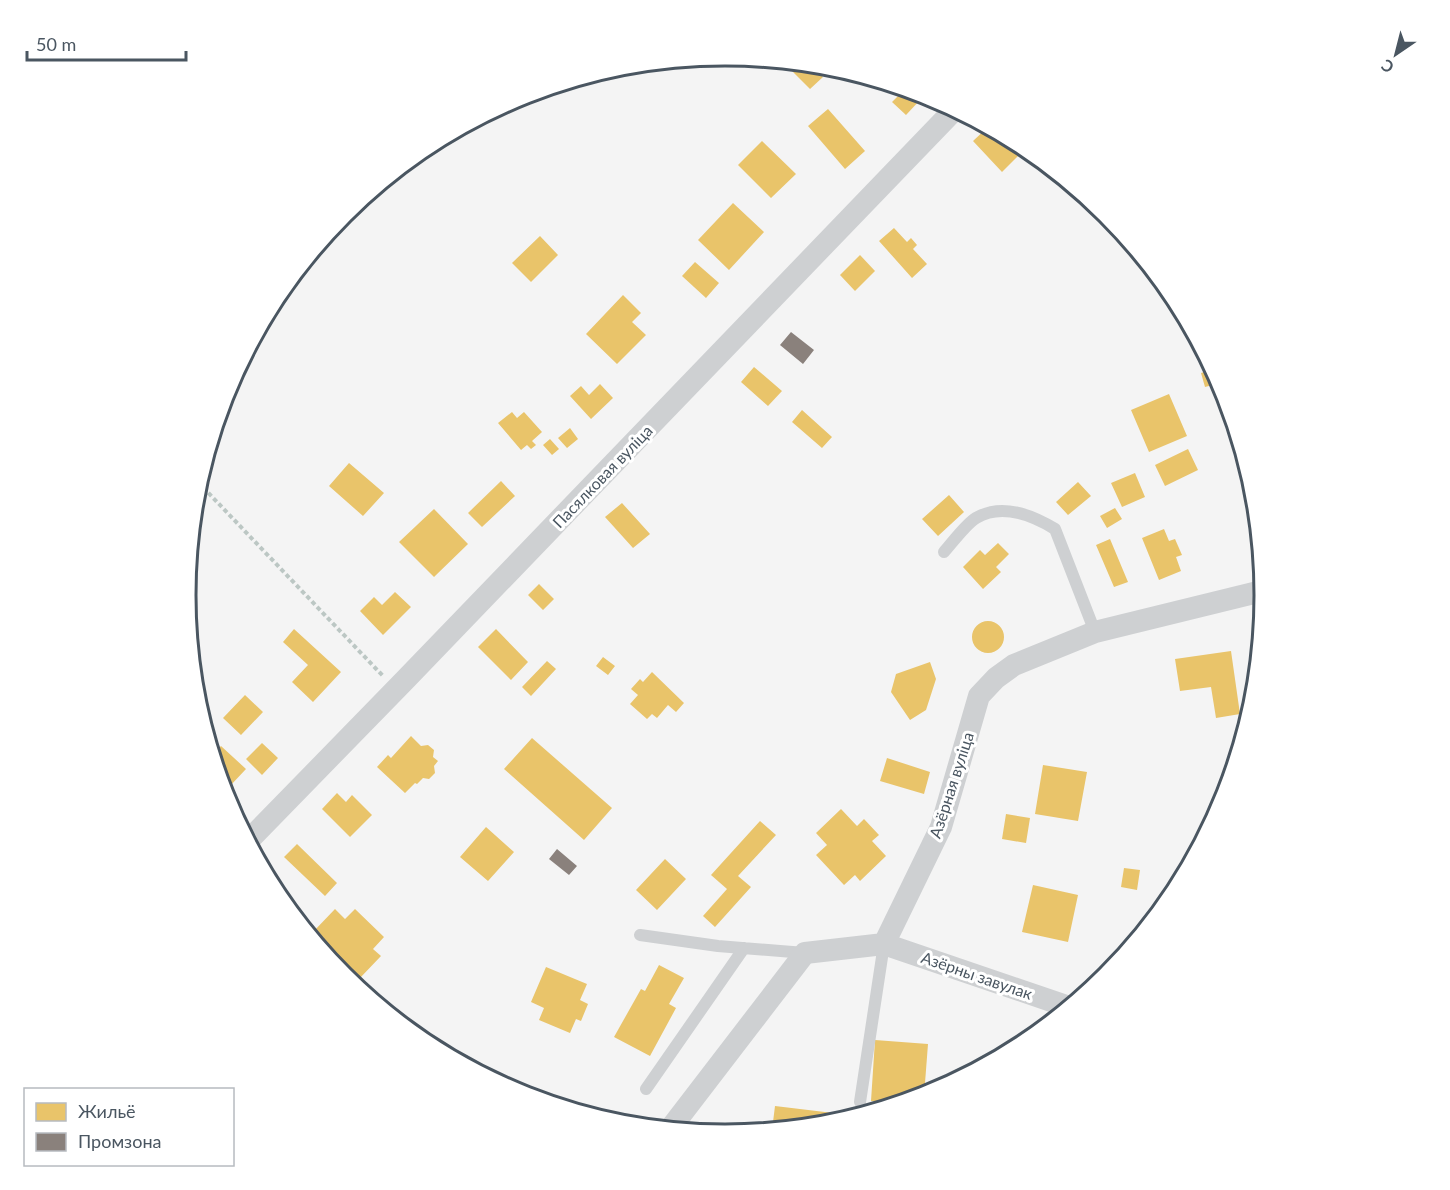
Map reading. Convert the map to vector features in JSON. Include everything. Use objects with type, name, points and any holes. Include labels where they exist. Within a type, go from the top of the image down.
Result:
[{"type":"street","name":"Пасялковая вуліца","points":[[254,835],[948,116]]},
{"type":"street","name":"Азёрная вуліца","points":[[884,944],[941,827],[979,696],[996,678],[1014,665],[1095,632],[1254,597]]},
{"type":"street","points":[[676,1121],[805,953],[884,944]]},
{"type":"street","name":"Азёрны завулак","points":[[884,944],[1060,1004]]},
{"type":"lane","points":[[944,552],[974,519],[988,512],[1006,511],[1039,520],[1055,529],[1095,632]]},
{"type":"lane","points":[[640,935],[805,953]]},
{"type":"lane","points":[[860,1102],[884,944]]},
{"type":"lane","points":[[646,1089],[744,948]]},
{"type":"path","points":[[206,491],[396,689]]},
{"type":"building: Жильё","points":[[792,71],[823,77],[810,89]]},
{"type":"building: Жильё","points":[[899,95],[918,103],[906,115],[892,102]]},
{"type":"building: Жильё","points":[[828,109],[865,151],[845,169],[808,126]]},
{"type":"building: Жильё","points":[[982,133],[1019,155],[1002,172],[973,141]]},
{"type":"building: Жильё","points":[[762,141],[796,174],[771,198],[738,165]]},
{"type":"building: Жильё","points":[[733,203],[764,232],[729,270],[698,240]]},
{"type":"building: Жильё","points":[[894,228],[907,242],[911,238],[917,245],[913,249],[927,264],[912,278],[879,241]]},
{"type":"building: Жильё","points":[[540,236],[558,255],[531,282],[512,263]]},
{"type":"building: Жильё","points":[[860,255],[875,271],[855,291],[840,275]]},
{"type":"building: Жильё","points":[[695,262],[719,283],[706,298],[682,276]]},
{"type":"building: Жильё","points":[[623,295],[641,313],[632,322],[646,335],[617,364],[586,334]]},
{"type":"building: Жильё","points":[[754,367],[782,391],[768,406],[741,382]]},
{"type":"building: Жильё","points":[[1204,372],[1210,386],[1205,387],[1201,373]]},
{"type":"building: Жильё","points":[[600,384],[613,398],[591,419],[570,396],[581,386],[589,395]]},
{"type":"building: Жильё","points":[[1169,394],[1187,436],[1149,452],[1131,410]]},
{"type":"building: Жильё","points":[[802,410],[832,437],[822,448],[792,422]]},
{"type":"building: Жильё","points":[[512,412],[517,418],[524,412],[542,432],[532,441],[536,445],[531,449],[527,445],[521,450],[498,423]]},
{"type":"building: Жильё","points":[[570,428],[578,439],[567,448],[558,438]]},
{"type":"building: Жильё","points":[[550,439],[559,449],[552,455],[543,445]]},
{"type":"building: Жильё","points":[[1188,449],[1198,470],[1165,486],[1155,465]]},
{"type":"building: Жильё","points":[[349,463],[384,493],[363,516],[329,486]]},
{"type":"building: Жильё","points":[[1135,473],[1145,497],[1122,507],[1111,483]]},
{"type":"building: Жильё","points":[[501,481],[515,496],[482,527],[468,513]]},
{"type":"building: Жильё","points":[[1078,482],[1091,496],[1068,515],[1056,502]]},
{"type":"building: Жильё","points":[[949,495],[964,512],[938,536],[922,519]]},
{"type":"building: Жильё","points":[[622,503],[650,534],[633,548],[605,517]]},
{"type":"building: Жильё","points":[[1115,508],[1122,519],[1107,528],[1100,516]]},
{"type":"building: Жильё","points":[[434,509],[468,544],[434,577],[399,542]]},
{"type":"building: Жильё","points":[[1164,529],[1169,541],[1175,539],[1182,555],[1176,557],[1181,571],[1159,580],[1142,538]]},
{"type":"building: Жильё","points":[[1110,539],[1128,582],[1114,587],[1096,545]]},
{"type":"building: Жильё","points":[[998,543],[1009,554],[996,567],[1001,572],[983,589],[963,567],[980,550],[985,555]]},
{"type":"building: Жильё","points":[[539,584],[554,599],[543,610],[528,595]]},
{"type":"building: Жильё","points":[[395,592],[411,607],[383,635],[360,611],[374,597],[382,605]]},
{"type":"building: Жильё","points":[[988,621],[1000,625],[1004,637],[1000,649],[988,653],[976,649],[972,637],[976,625]]},
{"type":"building: Жильё","points":[[294,629],[341,672],[313,702],[292,682],[308,665],[283,642]]},
{"type":"building: Жильё","points":[[496,629],[528,662],[511,680],[478,647]]},
{"type":"building: Жильё","points":[[1231,651],[1240,714],[1216,718],[1211,687],[1180,691],[1175,659]]},
{"type":"building: Жильё","points":[[603,657],[615,666],[608,675],[596,666]]},
{"type":"building: Жильё","points":[[547,661],[556,669],[531,696],[522,687]]},
{"type":"building: Жильё","points":[[930,662],[936,679],[926,710],[910,720],[891,692],[896,674]]},
{"type":"building: Жильё","points":[[652,672],[684,703],[676,712],[668,705],[657,718],[652,714],[647,719],[630,704],[638,695],[631,689],[640,679],[643,682]]},
{"type":"building: Жильё","points":[[245,695],[263,712],[241,735],[223,718]]},
{"type":"building: Жильё","points":[[411,736],[421,746],[428,745],[434,750],[433,757],[438,761],[434,766],[435,773],[429,779],[423,778],[405,793],[377,767],[388,755],[391,758]]},
{"type":"building: Жильё","points":[[532,738],[612,808],[584,840],[504,769]]},
{"type":"building: Жильё","points":[[262,743],[278,758],[262,775],[246,759]]},
{"type":"building: Жильё","points":[[221,746],[246,769],[231,785],[224,765],[219,748]]},
{"type":"building: Жильё","points":[[887,758],[930,772],[924,794],[880,781]]},
{"type":"building: Жильё","points":[[1043,765],[1087,772],[1078,821],[1035,814]]},
{"type":"building: Жильё","points":[[337,793],[346,802],[352,795],[372,815],[350,837],[322,809]]},
{"type":"building: Жильё","points":[[841,809],[857,826],[864,819],[879,835],[872,841],[886,856],[860,881],[855,875],[844,885],[816,855],[827,845],[816,833]]},
{"type":"building: Жильё","points":[[1006,814],[1030,818],[1026,843],[1002,839]]},
{"type":"building: Жильё","points":[[760,821],[776,835],[738,876],[751,887],[715,927],[703,916],[727,889],[711,875]]},
{"type":"building: Жильё","points":[[486,827],[514,852],[488,881],[460,857]]},
{"type":"building: Жильё","points":[[297,844],[337,883],[325,896],[284,857]]},
{"type":"building: Жильё","points":[[665,859],[686,879],[657,910],[636,890]]},
{"type":"building: Жильё","points":[[1124,868],[1140,870],[1137,890],[1121,887]]},
{"type":"building: Жильё","points":[[1033,885],[1078,895],[1068,942],[1022,932]]},
{"type":"building: Жильё","points":[[335,909],[345,919],[355,909],[384,937],[373,949],[381,956],[360,978],[315,930]]},
{"type":"building: Жильё","points":[[659,965],[684,978],[669,1004],[676,1008],[650,1056],[614,1037],[641,989],[645,991]]},
{"type":"building: Жильё","points":[[546,967],[587,984],[580,1000],[588,1004],[581,1021],[576,1019],[570,1033],[539,1020],[544,1008],[531,1002]]},
{"type":"building: Жильё","points":[[875,1040],[928,1044],[925,1085],[876,1102],[871,1101]]},
{"type":"building: Жильё","points":[[775,1106],[833,1113],[794,1119],[773,1121]]},
{"type":"building: Промзона","points":[[791,332],[814,350],[803,364],[780,345]]},
{"type":"building: Промзона","points":[[557,849],[577,866],[569,875],[549,859]]}]
